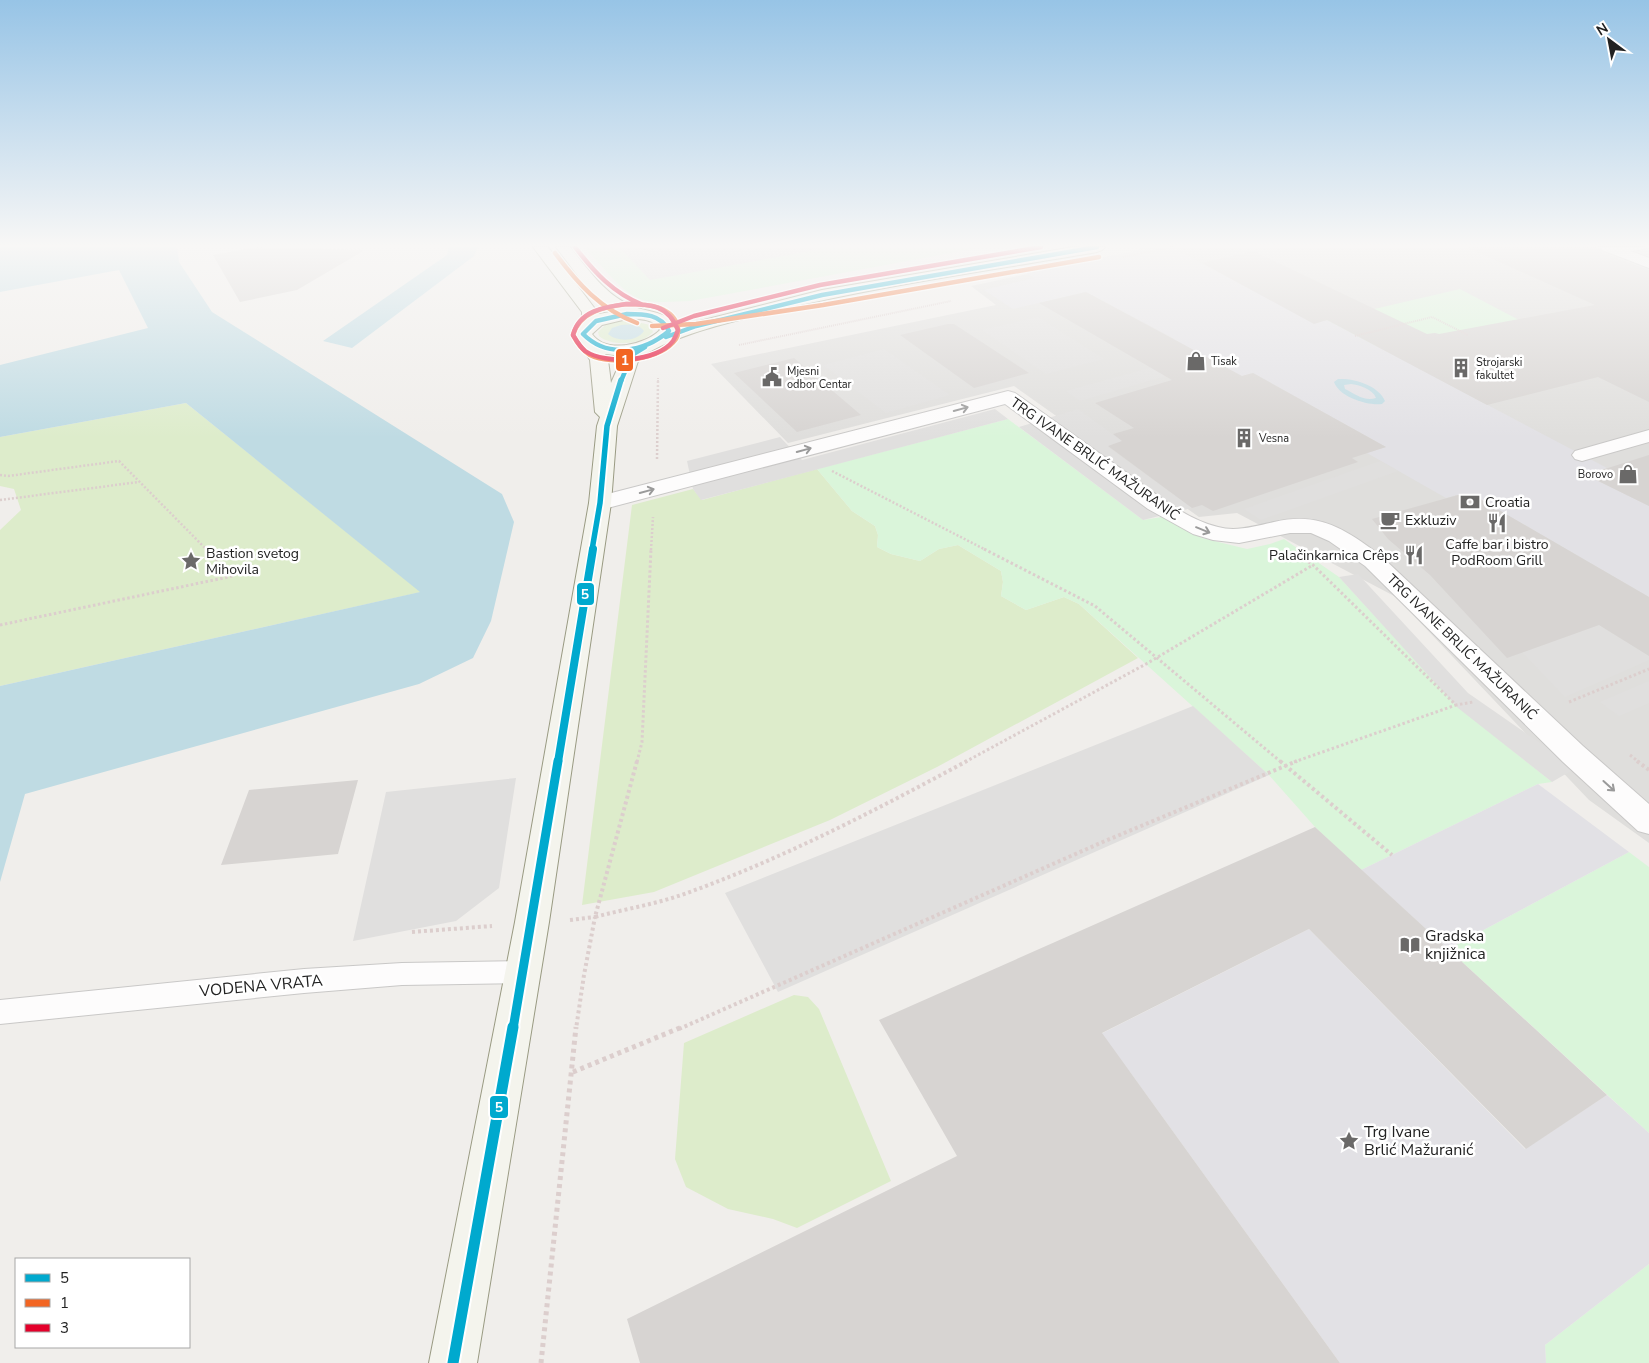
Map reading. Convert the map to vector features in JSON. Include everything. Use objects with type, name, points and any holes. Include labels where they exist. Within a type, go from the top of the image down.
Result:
[{"type":"main road","points":[[589,311],[591,324]]},
{"type":"main road","points":[[629,311],[662,320],[668,325],[670,331],[666,337]]},
{"type":"main road","points":[[645,347],[615,350],[591,344],[585,340],[583,334],[585,329],[591,324],[613,316],[695,314],[718,311]]},
{"type":"main road","points":[[607,426],[626,366],[632,355],[666,337],[696,326],[759,311]]},
{"type":"main road","points":[[453,1363],[532,922],[600,503],[607,426],[599,360],[591,344]]},
{"type":"street","name":"TRG IVANE BRLIĆ MAŽURANIĆ","points":[[600,503],[1008,397],[1156,504],[1198,528],[1216,535],[1237,537],[1295,525],[1313,526],[1330,532],[1352,546],[1373,561],[1573,754],[1649,822]]},
{"type":"street","points":[[1582,455],[1649,436]]},
{"type":"lane","name":"VODENA VRATA","points":[[0,1012],[402,974],[523,972]]},
{"type":"path","points":[[739,345],[904,311]]},
{"type":"path","points":[[1356,336],[1432,316],[1468,335]]},
{"type":"path","points":[[657,460],[658,376]]},
{"type":"path","points":[[800,451],[822,466],[1095,606],[1392,855]]},
{"type":"path","points":[[0,475],[8,476],[119,461],[233,576],[0,625]]},
{"type":"path","points":[[0,500],[140,482]]},
{"type":"path","points":[[541,1363],[573,1072],[574,1046],[582,990],[595,917],[642,742],[653,516]]},
{"type":"path","points":[[412,932],[595,917],[685,894],[769,860],[866,815],[1155,658],[1313,565]]},
{"type":"path","points":[[1564,704],[1649,669]]},
{"type":"path","points":[[573,1072],[775,987],[1132,830],[1285,766],[1456,705]]},
{"type":"shaded area","points":[[969,311],[1649,311],[1649,843],[1589,800],[1396,597],[1237,513],[1199,517],[1014,386],[788,443],[711,364]]},
{"type":"shaded area","points":[[1121,311],[1291,311],[1314,323],[1327,320],[1607,468],[1586,475],[1649,506],[1649,597],[1480,499],[1468,495],[1446,498],[1367,453],[1386,447],[1253,373],[1239,377]]},
{"type":"shaded area","points":[[1038,317],[1104,359],[1046,374],[982,330]]},
{"type":"shaded area","points":[[884,349],[950,395],[886,413],[823,365]]},
{"type":"shaded area","points":[[1178,360],[1193,368],[1080,401],[1066,391]]},
{"type":"shaded area","points":[[995,409],[1008,419],[701,500],[693,489],[687,461],[780,437],[802,460]]},
{"type":"shaded area","points":[[1078,409],[1122,441],[1108,447],[1192,508],[1143,520],[1019,427]]},
{"type":"shaded area","points":[[1380,461],[1398,471],[1261,520],[1244,509]]},
{"type":"shaded area","points":[[1358,574],[1468,693],[1576,768],[1552,782],[1458,708],[1339,577]]},
{"type":"shaded area","points":[[1599,625],[1649,656],[1649,660],[1565,697],[1522,652]]},
{"type":"shaded area","points":[[1649,681],[1649,703],[1619,716],[1600,702]]},
{"type":"shaded area","points":[[1193,706],[1269,775],[778,992],[725,893]]},
{"type":"shaded area","points":[[516,778],[499,888],[456,921],[353,941],[386,792]]},
{"type":"shaded area","points":[[1538,784],[1629,852],[1448,949],[1361,870]]},
{"type":"shaded area","name":"Trg Ivane Brlić Mažuranić","points":[[1309,929],[1525,1149],[1607,1095],[1649,1133],[1649,1264],[1545,1345],[1546,1363],[1340,1363],[1130,1072],[1073,1048]]},
{"type":"green space","points":[[1367,311],[1501,311],[1519,320],[1447,339],[1435,333],[1375,346],[1327,320]]},
{"type":"green space","points":[[629,320],[650,325],[653,332],[642,340],[627,343],[611,342],[599,336],[598,332],[605,325],[612,322]]},
{"type":"green space","name":"Bastion svetog Mihovila","points":[[186,403],[421,592],[0,686],[0,530],[21,510],[14,489],[0,486],[0,437]]},
{"type":"green space","points":[[1008,419],[1143,520],[1162,517],[1202,538],[1247,549],[1284,539],[1339,577],[1456,705],[1552,782],[1538,784],[1361,870],[1315,827],[1269,775],[1079,604],[1064,597],[1026,610],[1001,596],[1003,582],[1001,571],[958,545],[939,549],[920,561],[891,554],[877,547],[878,535],[875,526],[852,511],[817,469]]},
{"type":"green space","points":[[817,469],[852,511],[875,526],[878,535],[877,547],[891,554],[920,561],[939,549],[958,545],[1001,571],[1003,582],[1001,596],[1026,610],[1064,597],[1079,604],[1138,658],[937,767],[830,820],[654,892],[582,905],[632,505],[693,489],[702,500]]},
{"type":"green space","points":[[1629,852],[1649,867],[1649,1133],[1448,949]]},
{"type":"green space","points":[[794,995],[808,997],[819,1009],[891,1181],[797,1228],[773,1219],[728,1209],[686,1187],[675,1159],[684,1043]]},
{"type":"green space","points":[[1649,1264],[1649,1363],[1546,1363],[1545,1345]]},
{"type":"water","points":[[139,311],[211,311],[502,494],[514,522],[491,621],[473,658],[419,684],[25,794],[0,882],[0,686],[420,592],[186,403],[0,437],[0,365],[148,328]]},
{"type":"water","points":[[367,311],[402,311],[352,348],[323,341]]},
{"type":"water","points":[[621,325],[637,326],[644,331],[641,335],[627,340],[612,337],[608,334],[612,328]]},
{"type":"water","points":[[1338,379],[1345,379],[1366,384],[1378,391],[1385,401],[1382,404],[1362,402],[1342,392],[1334,382]],"holes":[[[1344,385],[1362,386],[1369,390],[1376,398],[1364,398],[1345,389]]]},
{"type":"building","name":"Vesna","points":[[1052,311],[1121,311],[1242,376],[1253,373],[1386,447],[1352,458],[1358,462],[1213,511],[1202,505],[1192,508],[1108,446],[1122,441],[1113,434],[1134,428],[1095,403],[1172,380]]},
{"type":"building","points":[[1289,311],[1378,311],[1427,334],[1439,334],[1565,311],[1649,311],[1649,402],[1598,377],[1487,405],[1327,320],[1314,324]]},
{"type":"building","points":[[954,324],[1029,373],[974,388],[900,335]]},
{"type":"building","points":[[794,358],[861,415],[797,432],[734,373]]},
{"type":"building","points":[[1649,455],[1649,506],[1586,475]]},
{"type":"building","points":[[1458,495],[1468,495],[1480,499],[1649,597],[1649,656],[1599,625],[1507,658],[1430,575],[1388,539],[1372,519]]},
{"type":"building","points":[[358,780],[338,854],[221,865],[249,790]]},
{"type":"building","points":[[1315,827],[1607,1095],[1526,1149],[1309,929],[1102,1033],[1340,1363],[640,1363],[627,1319],[957,1156],[879,1020]]},
{"type":"transit line","name":"3","points":[[594,311],[579,320],[573,335],[583,350],[600,358],[620,360],[641,358],[659,351],[673,341],[678,330],[673,317],[665,311]]},
{"type":"transit line","name":"1","points":[[595,311],[580,320],[575,327],[573,335],[579,347],[589,354],[602,359],[616,361],[645,357],[657,352],[676,338],[678,331],[675,320],[666,311]]},
{"type":"transit line","name":"1","points":[[610,311],[637,323]]},
{"type":"transit line","name":"3","points":[[663,328],[694,316],[716,311]]},
{"type":"transit line","name":"5","points":[[666,337],[696,326],[759,311]]},
{"type":"transit line","name":"1","points":[[652,326],[696,324],[786,311]]},
{"type":"transit line","name":"5","points":[[627,314],[646,315],[657,318],[666,325],[669,331],[650,344],[626,351],[602,348],[591,342],[583,334],[596,321],[627,314]]},
{"type":"transit line","name":"5","points":[[453,1363],[532,922],[600,503],[607,426],[626,366],[632,355],[645,347]]},
{"type":"place","name":"Tisak","points":[[1196,361]]},
{"type":"place","name":"Strojarski fakultet","points":[[1461,368]]},
{"type":"place","name":"Mjesni odbor Centar","points":[[772,377]]},
{"type":"place","name":"Vesna","points":[[1244,438]]},
{"type":"place","name":"Borovo","points":[[1628,474]]},
{"type":"place","name":"Croatia","points":[[1470,502]]},
{"type":"place","name":"Exkluziv","points":[[1390,520]]},
{"type":"place","name":"Caffe bar i bistro PodRoom Grill","points":[[1497,523]]},
{"type":"place","name":"Palačinkarnica Crêps","points":[[1414,555]]},
{"type":"place","name":"Bastion svetog Mihovila","points":[[191,561]]},
{"type":"place","name":"Gradska knjižnica","points":[[1410,945]]},
{"type":"place","name":"Trg Ivane Brlić Mažuranić","points":[[1349,1141]]}]
